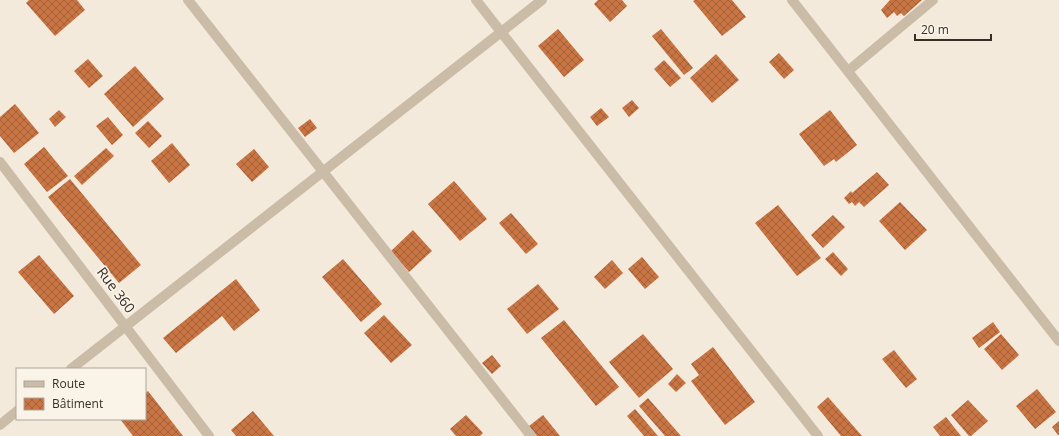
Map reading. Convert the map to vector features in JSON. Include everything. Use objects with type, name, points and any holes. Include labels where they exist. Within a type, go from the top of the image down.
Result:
[{"type":"street","points":[[188,0],[531,436]]},
{"type":"street","points":[[476,0],[818,436]]},
{"type":"street","points":[[72,368],[542,0]]},
{"type":"street","points":[[792,0],[1059,341]]},
{"type":"street","points":[[848,71],[933,0]]},
{"type":"street","name":"Rue 360","points":[[0,162],[209,436]]},
{"type":"street","points":[[0,425],[16,412]]},
{"type":"building","points":[[29,0],[77,0],[85,10],[55,36],[26,3]]},
{"type":"building","points":[[598,0],[622,0],[627,6],[610,22],[594,4]]},
{"type":"building","points":[[732,0],[746,17],[722,36],[693,1]]},
{"type":"building","points":[[890,0],[922,0],[904,16],[901,13],[897,16],[894,12],[887,18],[881,10]]},
{"type":"building","points":[[558,29],[584,60],[564,77],[538,46]]},
{"type":"building","points":[[661,29],[693,68],[684,75],[652,36]]},
{"type":"building","points":[[779,53],[794,70],[784,79],[769,62]]},
{"type":"building","points":[[716,54],[739,80],[712,103],[690,78]]},
{"type":"building","points":[[88,59],[103,76],[89,88],[74,71]]},
{"type":"building","points":[[664,60],[681,78],[670,87],[654,69]]},
{"type":"building","points":[[135,66],[164,99],[133,127],[104,94]]},
{"type":"building","points":[[632,100],[639,108],[629,117],[622,108]]},
{"type":"building","points":[[15,104],[39,133],[14,153],[0,136],[0,117]]},
{"type":"building","points":[[601,108],[609,117],[597,126],[590,117]]},
{"type":"building","points":[[59,110],[66,117],[55,127],[49,119]]},
{"type":"building","points":[[830,110],[857,145],[836,162],[834,159],[824,166],[799,134]]},
{"type":"building","points":[[108,117],[123,135],[112,145],[96,126]]},
{"type":"building","points":[[310,119],[317,128],[305,137],[298,128]]},
{"type":"building","points":[[148,121],[162,136],[149,148],[135,133]]},
{"type":"building","points":[[172,143],[190,165],[169,183],[151,161]]},
{"type":"building","points":[[44,147],[68,176],[47,192],[24,164]]},
{"type":"building","points":[[106,148],[114,156],[82,185],[74,176]]},
{"type":"building","points":[[254,149],[269,167],[252,182],[236,164]]},
{"type":"building","points":[[877,172],[889,185],[864,207],[859,202],[855,206],[852,202],[849,204],[844,198]]},
{"type":"building","points":[[70,179],[141,265],[119,283],[48,197]]},
{"type":"building","points":[[454,181],[487,219],[460,241],[428,204]]},
{"type":"building","points":[[900,202],[927,230],[905,250],[879,221]]},
{"type":"building","points":[[778,205],[821,258],[797,276],[755,223]]},
{"type":"building","points":[[511,213],[538,244],[526,254],[499,223]]},
{"type":"building","points":[[833,215],[845,227],[823,248],[811,235]]},
{"type":"building","points":[[413,230],[432,251],[409,272],[391,251]]},
{"type":"building","points":[[833,252],[848,269],[841,276],[825,259]]},
{"type":"building","points":[[39,255],[74,296],[54,314],[18,272]]},
{"type":"building","points":[[642,257],[659,277],[645,289],[628,269]]},
{"type":"building","points":[[343,259],[382,304],[361,322],[322,277]]},
{"type":"building","points":[[612,260],[623,273],[605,289],[594,277]]},
{"type":"building","points":[[236,279],[260,310],[234,331],[222,316],[176,353],[163,338]]},
{"type":"building","points":[[538,284],[559,309],[527,334],[507,309]]},
{"type":"building","points":[[384,315],[412,345],[391,363],[364,333]]},
{"type":"building","points":[[564,320],[619,387],[596,406],[541,338]]},
{"type":"building","points":[[993,322],[1000,332],[979,348],[972,338]]},
{"type":"building","points":[[643,334],[673,369],[639,398],[609,362]]},
{"type":"building","points":[[1001,334],[1019,355],[1002,370],[984,349]]},
{"type":"building","points":[[713,347],[755,402],[725,425],[691,381],[699,375],[691,364]]},
{"type":"building","points":[[894,350],[917,379],[906,388],[882,359]]},
{"type":"building","points":[[492,355],[501,366],[492,374],[482,363]]},
{"type":"building","points":[[677,374],[686,383],[676,392],[668,384]]},
{"type":"building","points":[[1037,389],[1056,412],[1035,429],[1016,406]]},
{"type":"building","points":[[148,391],[183,436],[133,436],[121,420],[146,420],[146,392]]},
{"type":"building","points":[[828,397],[862,436],[841,436],[817,407]]},
{"type":"building","points":[[648,398],[681,436],[665,436],[639,406]]},
{"type":"building","points":[[968,400],[988,421],[971,436],[969,436],[951,415]]},
{"type":"building","points":[[635,409],[658,436],[644,436],[627,416]]},
{"type":"building","points":[[253,411],[274,436],[236,436],[231,430]]},
{"type":"building","points":[[466,415],[483,433],[480,436],[456,436],[450,429]]},
{"type":"building","points":[[543,415],[560,436],[537,436],[529,426]]},
{"type":"building","points":[[946,417],[961,436],[940,436],[933,427]]},
{"type":"building","points":[[1059,421],[1059,435],[1058,435],[1052,427]]}]
